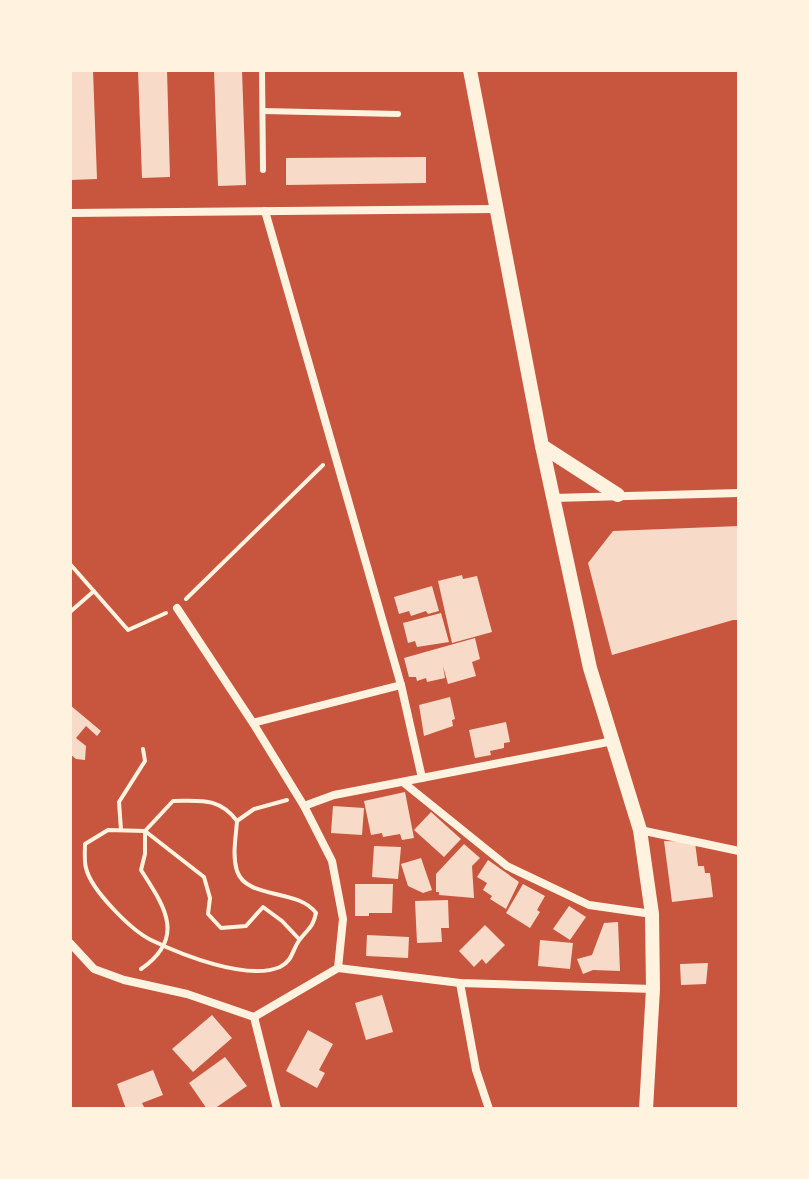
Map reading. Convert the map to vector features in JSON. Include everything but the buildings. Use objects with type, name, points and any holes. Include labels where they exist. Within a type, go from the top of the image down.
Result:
[{"type":"street","points":[[470,70],[542,446],[590,668],[640,830],[652,914],[653,989],[646,1109]]},
{"type":"street","points":[[70,213],[496,209]]},
{"type":"street","points":[[265,211],[401,685],[422,778]]},
{"type":"street","points":[[542,446],[618,495]]},
{"type":"street","points":[[553,498],[739,493]]},
{"type":"street","points":[[177,608],[304,806],[332,861],[343,919],[338,968]]},
{"type":"street","points":[[253,723],[401,685]]},
{"type":"street","points":[[304,806],[334,795],[613,741]]},
{"type":"street","points":[[404,783],[507,866],[589,905],[652,914]]},
{"type":"street","points":[[640,830],[739,851]]},
{"type":"street","points":[[70,943],[94,969],[124,980],[187,994],[254,1017],[338,968],[460,983],[653,989]]},
{"type":"street","points":[[460,983],[476,1070],[489,1109]]},
{"type":"street","points":[[254,1017],[277,1109]]},
{"type":"lane","points":[[262,70],[263,170]]},
{"type":"lane","points":[[263,111],[398,114]]},
{"type":"path","points":[[70,564],[128,630],[177,608],[336,453]]},
{"type":"path","points":[[70,612],[94,591]]},
{"type":"path","points":[[121,830],[119,802],[145,761],[143,749]]},
{"type":"path","points":[[237,821],[254,809],[297,798]]},
{"type":"path","points":[[124,980],[150,963],[164,945],[169,927],[159,898],[141,870],[145,831],[173,801],[208,801],[228,809],[237,821],[235,860],[238,875],[252,888],[309,904],[316,913],[313,927],[299,939],[291,959],[280,967],[256,973],[206,962],[164,945],[148,939],[109,905],[86,870],[85,844],[108,830],[145,831],[204,877],[210,898],[208,914],[221,928],[246,926],[263,907],[299,939]]}]
